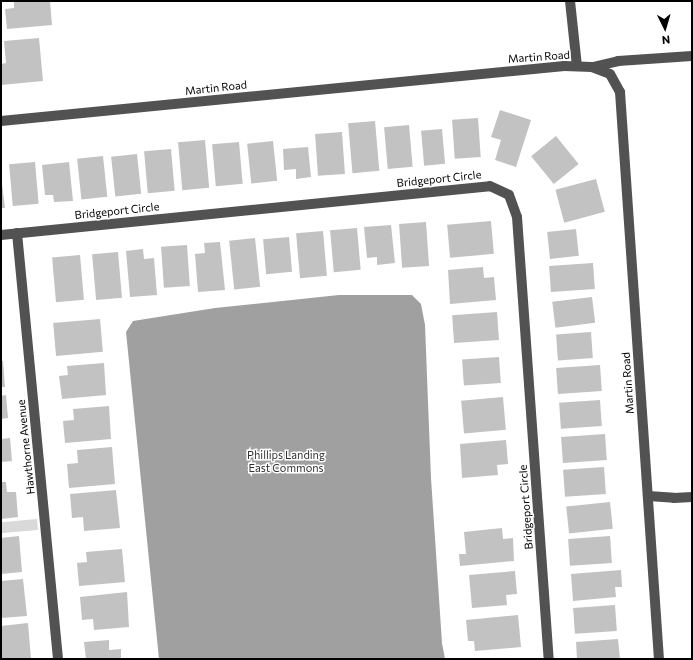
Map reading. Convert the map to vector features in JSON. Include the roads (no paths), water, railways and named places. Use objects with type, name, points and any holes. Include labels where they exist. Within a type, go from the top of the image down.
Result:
[{"type":"street","points":[[570,1],[577,66]]},
{"type":"street","points":[[592,67],[618,61],[692,56]]},
{"type":"street","name":"Martin Road","points":[[1,121],[532,68],[577,66],[592,67],[610,74],[620,92],[659,659]]},
{"type":"street","name":"Bridgeport Circle","points":[[1,235],[490,186],[509,195],[517,216],[549,659]]},
{"type":"street","name":"Hawthorne Avenue","points":[[17,233],[58,659]]},
{"type":"street","points":[[648,496],[674,498],[692,497]]},
{"type":"park label","name":"Phillips Landing East Commons","points":[[286,462]]}]
